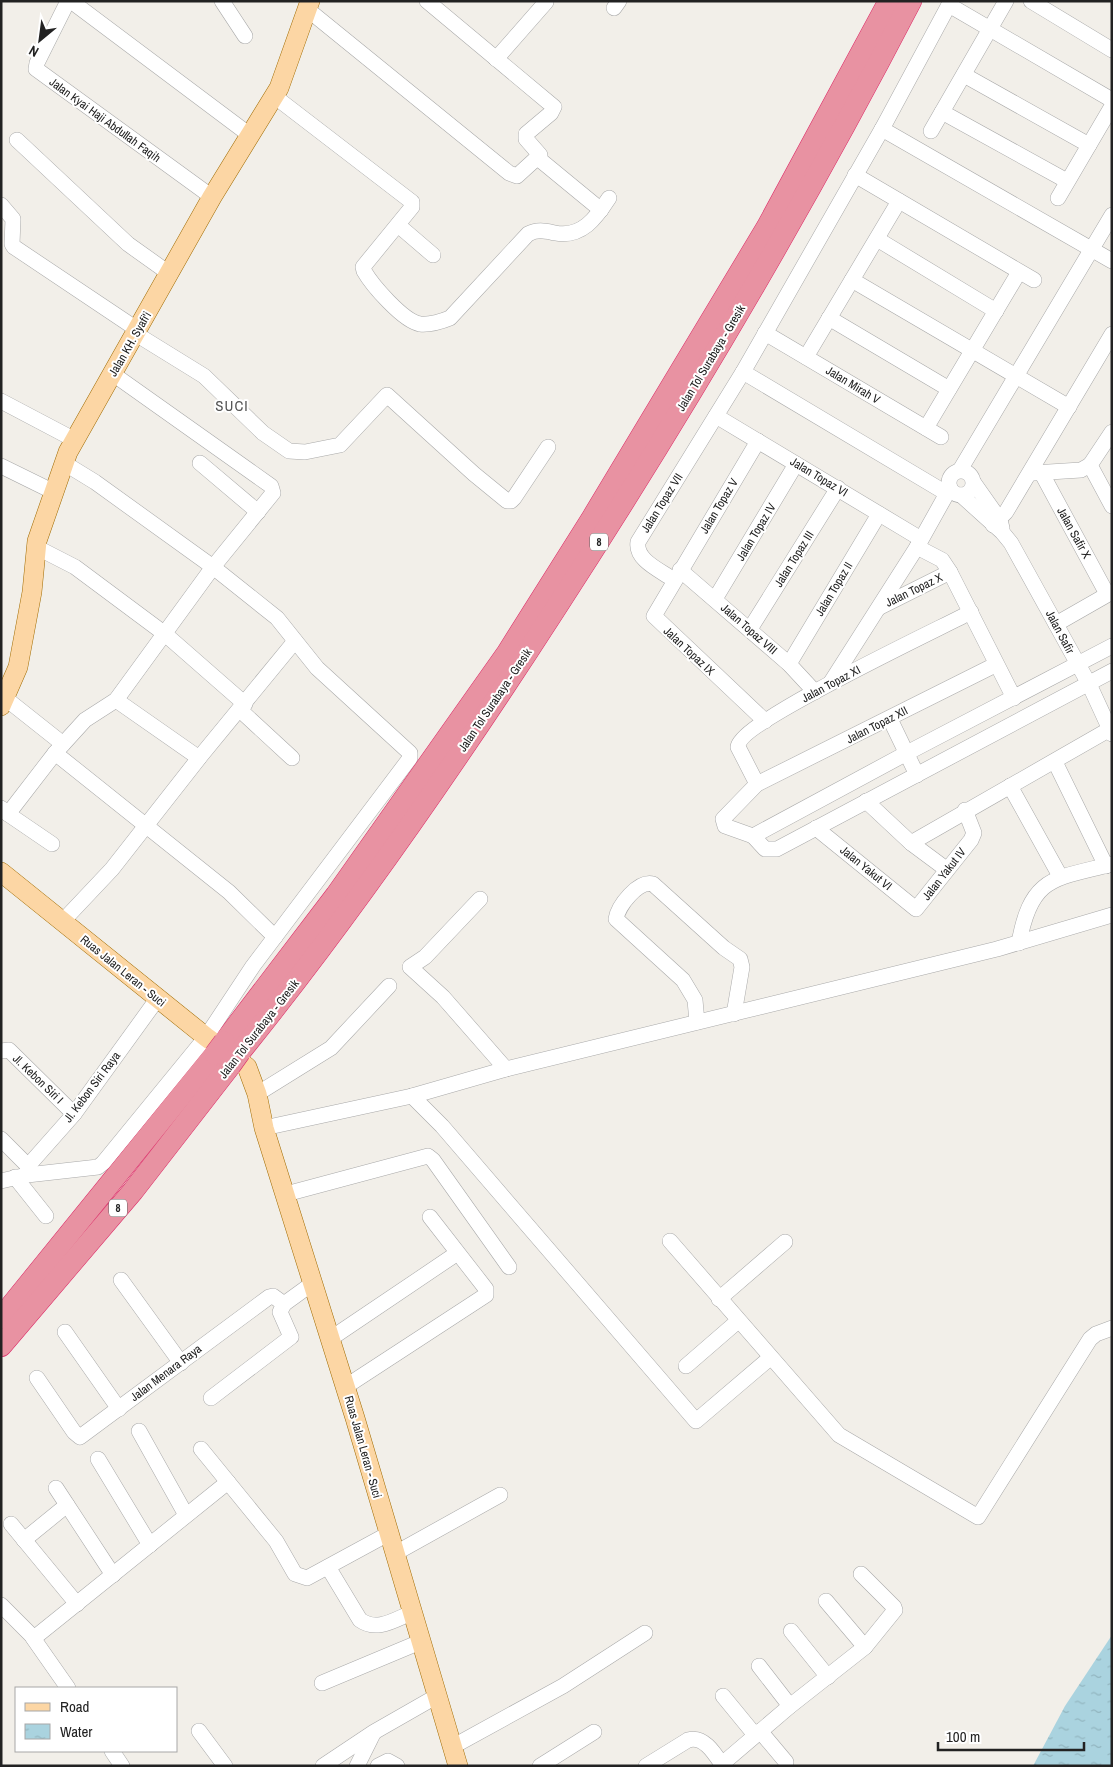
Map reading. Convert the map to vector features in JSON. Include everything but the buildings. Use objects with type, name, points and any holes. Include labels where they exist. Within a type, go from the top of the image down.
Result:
[{"type":"highway","name":"Jalan Tol Surabaya - Gresik","points":[[1,1346],[132,1191],[512,644],[592,518],[767,227],[889,1]]},
{"type":"highway","name":"Jalan Tol Surabaya - Gresik","points":[[1,1318],[227,1053],[306,969],[427,801],[595,548],[693,390],[783,236],[911,1]]},
{"type":"main road","name":"Jalan KH. Syafi'i","points":[[3,702],[18,667],[32,592],[36,547],[64,462],[74,440],[170,274],[212,197],[274,96],[298,40],[308,4]]},
{"type":"main road","name":"Ruas Jalan Leran - Suci","points":[[1,872],[227,1053],[257,1094],[264,1128],[345,1387],[458,1766]]},
{"type":"street","points":[[70,1],[251,136]]},
{"type":"street","name":"Jalan Kyai Haji Abdullah Faqih","points":[[70,1],[37,63],[36,69],[212,197]]},
{"type":"street","points":[[222,1],[245,36]]},
{"type":"street","points":[[308,4],[509,173],[517,176],[539,159],[540,152],[526,139],[525,135],[551,113],[554,107],[426,1]]},
{"type":"street","points":[[931,131],[1006,1]]},
{"type":"street","points":[[1031,1],[1112,50]]},
{"type":"street","points":[[496,59],[546,2]]},
{"type":"street","points":[[716,416],[882,130],[950,3],[1112,100]]},
{"type":"street","points":[[964,75],[1089,145]]},
{"type":"street","points":[[274,96],[411,201],[412,207],[366,262],[364,271],[378,293],[414,322],[434,324],[450,318],[528,234],[542,230],[567,235],[580,231],[605,204],[539,159]]},
{"type":"street","points":[[1058,198],[1112,106]]},
{"type":"street","points":[[942,112],[1067,181]]},
{"type":"street","points":[[882,130],[1112,261]]},
{"type":"street","points":[[17,140],[128,244],[170,274]]},
{"type":"street","points":[[855,175],[1034,280]]},
{"type":"street","points":[[806,357],[900,201]]},
{"type":"street","points":[[1,205],[12,219],[12,244],[14,247],[204,376],[263,433],[289,451],[305,452],[340,445],[387,395],[474,474],[507,500],[511,501],[548,446]]},
{"type":"street","points":[[831,682],[952,492],[950,477],[960,470],[1112,215]]},
{"type":"street","points":[[398,225],[433,254]]},
{"type":"street","points":[[877,239],[996,311]]},
{"type":"street","points":[[926,428],[1019,272]]},
{"type":"street","points":[[852,280],[971,352],[1069,407]]},
{"type":"street","points":[[829,318],[949,390]]},
{"type":"street","name":"Jalan Mirah V","points":[[765,333],[941,437]]},
{"type":"street","points":[[999,526],[1035,473],[1069,407],[1112,334]]},
{"type":"street","name":"Jalan Safir","points":[[743,372],[952,492],[999,526]]},
{"type":"street","points":[[52,844],[5,811],[85,720],[116,700],[213,568],[273,493],[272,486],[112,374]]},
{"type":"street","points":[[1,401],[74,440]]},
{"type":"street","name":"Jalan Topaz VI","points":[[716,416],[879,514],[942,560],[971,612],[995,665],[1014,698]]},
{"type":"street","name":"Jalan Topaz VII","points":[[677,575],[639,556],[638,542],[716,416]]},
{"type":"street","points":[[1035,473],[1081,470],[1090,466],[1112,432]]},
{"type":"street","name":"Jalan Topaz V","points":[[677,575],[758,441]]},
{"type":"street","points":[[13,1177],[98,1167],[227,1053],[253,966],[410,758],[410,753],[317,668],[276,618],[213,568],[95,482],[64,462]]},
{"type":"street","points":[[200,463],[258,512]]},
{"type":"street","name":"Jalan Topaz IV","points":[[716,599],[796,464]]},
{"type":"street","points":[[1,466],[54,492]]},
{"type":"street","points":[[1090,466],[1112,506]]},
{"type":"street","points":[[952,492],[970,492],[974,483],[971,475],[960,470]]},
{"type":"street","name":"Jalan Safir X","points":[[1035,473],[1110,593]]},
{"type":"street","name":"Jalan Safir","points":[[974,483],[1056,624],[1089,684],[1111,731]]},
{"type":"street","name":"Jalan Topaz III","points":[[750,629],[838,488]]},
{"type":"street","name":"Jalan Topaz II","points":[[789,664],[879,514]]},
{"type":"street","points":[[36,547],[75,567],[165,634],[243,707],[292,758]]},
{"type":"street","name":"Jalan Topaz X","points":[[878,608],[950,572]]},
{"type":"street","name":"Jalan Topaz VIII","points":[[677,575],[716,599],[789,664],[814,692]]},
{"type":"street","name":"Jalan Topaz IX","points":[[677,575],[654,612],[656,620],[766,721]]},
{"type":"street","points":[[1056,624],[1110,593]]},
{"type":"street","name":"Jalan Topaz XI","points":[[757,784],[738,745],[740,740],[766,721],[831,682],[971,612]]},
{"type":"street","points":[[62,922],[112,869],[198,758],[243,707],[295,641]]},
{"type":"street","points":[[1112,646],[753,836],[765,849],[772,851],[1112,671]]},
{"type":"street","name":"Jalan Topaz XII","points":[[753,836],[725,826],[723,819],[757,784],[995,665]]},
{"type":"street","points":[[116,700],[198,758]]},
{"type":"street","points":[[3,702],[59,748],[146,826],[230,892],[275,937]]},
{"type":"street","points":[[890,719],[917,775]]},
{"type":"street","points":[[911,843],[965,810],[1111,731]]},
{"type":"street","points":[[1020,943],[1025,916],[1044,886],[1060,876],[1109,865],[1054,762]]},
{"type":"street","points":[[1010,786],[1060,876]]},
{"type":"street","points":[[866,801],[911,843],[946,868]]},
{"type":"street","name":"Jalan Yakut IV","points":[[916,908],[946,868],[971,840],[974,833],[965,810]]},
{"type":"street","name":"Jalan Yakut VI","points":[[816,828],[916,908]]},
{"type":"street","points":[[697,1022],[695,1000],[683,980],[616,919],[634,891],[646,883],[653,884],[724,948],[740,959],[742,967],[734,1014]]},
{"type":"street","points":[[480,900],[425,957],[410,968],[443,997],[506,1069]]},
{"type":"street","points":[[264,1128],[412,1096],[506,1069],[1020,943],[1112,915]]},
{"type":"street","points":[[257,1094],[331,1048],[389,986]]},
{"type":"street","name":"Jl. Kebon Siri Raya","points":[[13,1177],[74,1114],[158,998]]},
{"type":"street","name":"Jl. Kebon Siri I","points":[[1,1051],[9,1050],[74,1114]]},
{"type":"street","points":[[412,1096],[442,1126],[696,1421],[770,1358]]},
{"type":"street","points":[[1,1139],[13,1177],[46,1216]]},
{"type":"street","points":[[286,1194],[428,1156],[433,1160],[509,1267]]},
{"type":"street","points":[[345,1387],[485,1297],[486,1289],[456,1254],[430,1217]]},
{"type":"street","points":[[670,1241],[839,1435],[978,1517],[1090,1339],[1096,1334],[1112,1328]]},
{"type":"street","points":[[719,1298],[785,1242]]},
{"type":"street","points":[[330,1339],[456,1254]]},
{"type":"street","points":[[121,1280],[181,1363]]},
{"type":"street","points":[[211,1398],[291,1337],[291,1333],[280,1312],[284,1304],[312,1283]]},
{"type":"street","name":"Jalan Menara Raya","points":[[37,1378],[78,1436],[119,1409],[269,1297],[273,1296],[284,1304]]},
{"type":"street","points":[[686,1366],[738,1321]]},
{"type":"street","points":[[65,1332],[119,1409]]},
{"type":"street","points":[[139,1431],[186,1515]]},
{"type":"street","points":[[201,1450],[276,1541],[295,1574],[307,1578],[388,1534]]},
{"type":"street","points":[[98,1459],[150,1545]]},
{"type":"street","points":[[33,1638],[228,1482]]},
{"type":"street","points":[[56,1488],[113,1575]]},
{"type":"street","points":[[394,1554],[500,1495]]},
{"type":"street","points":[[24,1540],[67,1505]]},
{"type":"street","points":[[11,1524],[77,1604]]},
{"type":"street","points":[[328,1567],[360,1620],[364,1623],[380,1626],[412,1613]]},
{"type":"street","points":[[646,1766],[688,1740],[695,1738],[702,1740],[722,1765],[790,1706],[865,1648],[895,1609],[861,1574]]},
{"type":"street","points":[[826,1602],[865,1648]]},
{"type":"street","points":[[1,1605],[33,1638],[67,1687]]},
{"type":"street","points":[[791,1631],[828,1677]]},
{"type":"street","points":[[452,1747],[563,1686],[645,1633]]},
{"type":"street","points":[[322,1683],[420,1642]]},
{"type":"street","points":[[759,1666],[790,1706]]},
{"type":"street","points":[[323,1766],[356,1758],[374,1732],[437,1696]]},
{"type":"street","points":[[724,1696],[786,1762]]},
{"type":"street","points":[[199,1731],[225,1766]]},
{"type":"street","points":[[540,1766],[594,1732]]},
{"type":"street","points":[[113,1752],[122,1766]]},
{"type":"street","points":[[378,1766],[388,1761],[398,1766]]},
{"type":"water","points":[[1112,1635],[1112,1766],[1033,1766],[1065,1706]]},
{"type":"district","name":"SUCI","points":[[232,406]]}]
